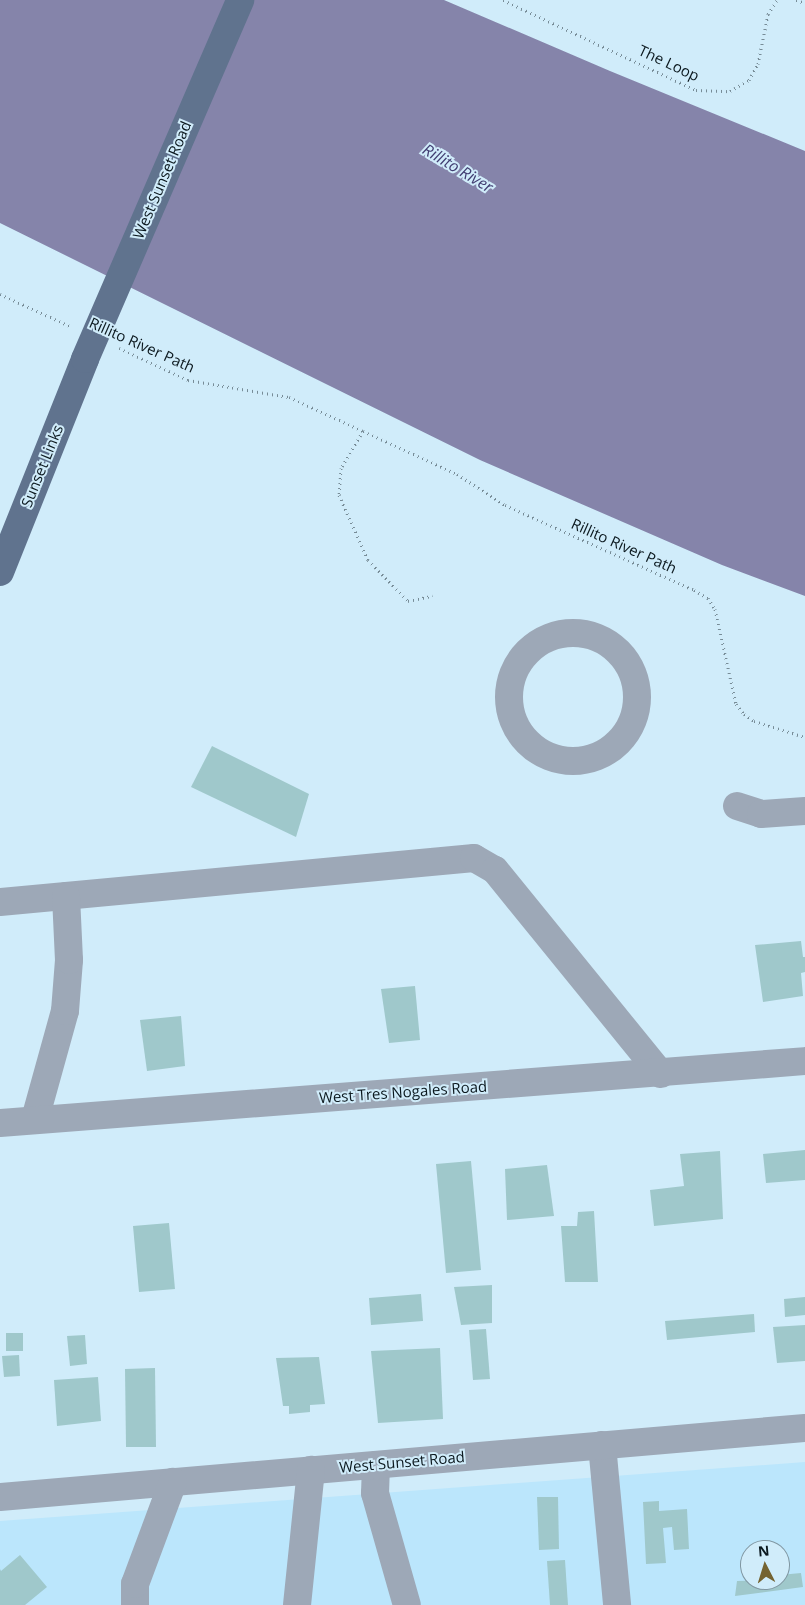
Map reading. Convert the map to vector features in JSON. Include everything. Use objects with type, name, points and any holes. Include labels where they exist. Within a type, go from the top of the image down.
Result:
[{"type":"main road","name":"West Sunset Road","points":[[85,359],[240,0]]},
{"type":"main road","name":"Sunset Links","points":[[0,572],[85,359]]},
{"type":"street","points":[[561,633],[583,633],[604,640],[621,654],[633,672],[638,693],[635,715],[625,735],[610,750],[592,759],[572,762],[552,758],[534,748],[519,733],[511,715],[508,695],[512,674],[523,656],[540,641],[561,633]]},
{"type":"street","points":[[737,806],[761,814],[805,811]]},
{"type":"street","points":[[0,902],[474,858],[495,870],[661,1074]]},
{"type":"street","points":[[35,1119],[65,1011],[69,960],[66,896]]},
{"type":"street","name":"West Tres Nogales Road","points":[[0,1123],[661,1074],[805,1061]]},
{"type":"street","name":"West Sunset Road","points":[[0,1497],[805,1428]]},
{"type":"street","points":[[602,1445],[617,1605]]},
{"type":"street","points":[[376,1465],[375,1493],[408,1605]]},
{"type":"street","points":[[298,1605],[311,1470]]},
{"type":"street","points":[[135,1605],[135,1584],[173,1482]]},
{"type":"path","name":"The Loop","points":[[503,0],[696,90],[730,91],[749,80],[758,64],[768,14],[777,0]]},
{"type":"path","points":[[796,0],[805,3]]},
{"type":"path","name":"Rillito River Path","points":[[0,294],[71,326]]},
{"type":"path","name":"Rillito River Path","points":[[116,347],[188,380],[289,397],[457,474],[505,505],[694,590],[708,598],[715,610],[736,704],[744,714],[754,721],[805,737]]},
{"type":"path","points":[[363,431],[341,468],[339,495],[368,560],[408,601],[432,596]]},
{"type":"shaded area","points":[[805,1462],[805,1605],[0,1605],[0,1521]]},
{"type":"water","name":"Rillito River","points":[[0,0],[444,0],[805,151],[805,596],[722,565],[480,460],[0,223]]},
{"type":"building","points":[[212,746],[309,794],[296,837],[191,787]]},
{"type":"building","points":[[801,941],[803,957],[805,957],[805,972],[801,973],[803,996],[763,1002],[755,945]]},
{"type":"building","points":[[415,986],[420,1040],[389,1043],[381,989]]},
{"type":"building","points":[[181,1016],[185,1066],[147,1071],[140,1020]]},
{"type":"building","points":[[805,1150],[805,1180],[766,1183],[763,1154]]},
{"type":"building","points":[[720,1151],[723,1219],[654,1226],[650,1190],[684,1186],[680,1154]]},
{"type":"building","points":[[471,1161],[481,1270],[446,1273],[436,1164]]},
{"type":"building","points":[[547,1165],[554,1216],[507,1220],[505,1169]]},
{"type":"building","points":[[594,1211],[598,1282],[565,1282],[561,1226],[577,1226],[578,1212]]},
{"type":"building","points":[[169,1223],[175,1289],[139,1292],[133,1226]]},
{"type":"building","points":[[492,1285],[492,1323],[461,1325],[454,1287]]},
{"type":"building","points":[[421,1294],[423,1321],[371,1325],[369,1298]]},
{"type":"building","points":[[805,1297],[805,1315],[785,1317],[784,1299]]},
{"type":"building","points":[[754,1314],[755,1332],[667,1340],[665,1321]]},
{"type":"building","points":[[805,1325],[805,1361],[777,1363],[773,1327]]},
{"type":"building","points":[[486,1329],[490,1379],[473,1380],[469,1330]]},
{"type":"building","points":[[6,1333],[23,1333],[23,1351],[6,1351]]},
{"type":"building","points":[[85,1335],[87,1364],[70,1366],[67,1336]]},
{"type":"building","points":[[440,1348],[443,1419],[378,1423],[371,1351]]},
{"type":"building","points":[[19,1355],[20,1376],[4,1377],[2,1356]]},
{"type":"building","points":[[319,1357],[325,1404],[310,1405],[310,1412],[289,1414],[289,1406],[283,1406],[276,1358]]},
{"type":"building","points":[[155,1368],[156,1447],[126,1447],[125,1369]]},
{"type":"building","points":[[98,1377],[101,1421],[57,1426],[54,1380]]},
{"type":"building","points":[[537,1497],[558,1497],[559,1549],[539,1550]]},
{"type":"building","points":[[659,1501],[659,1511],[687,1509],[689,1549],[674,1550],[672,1527],[663,1528],[666,1563],[646,1564],[643,1502]]},
{"type":"building","points":[[20,1555],[47,1587],[25,1605],[0,1605],[0,1569],[1,1571]]},
{"type":"building","points":[[565,1560],[568,1605],[550,1605],[547,1561]]},
{"type":"building","points":[[801,1573],[803,1587],[790,1589],[790,1574]]},
{"type":"building","points":[[737,1581],[740,1581],[740,1590],[780,1590],[735,1596]]}]
